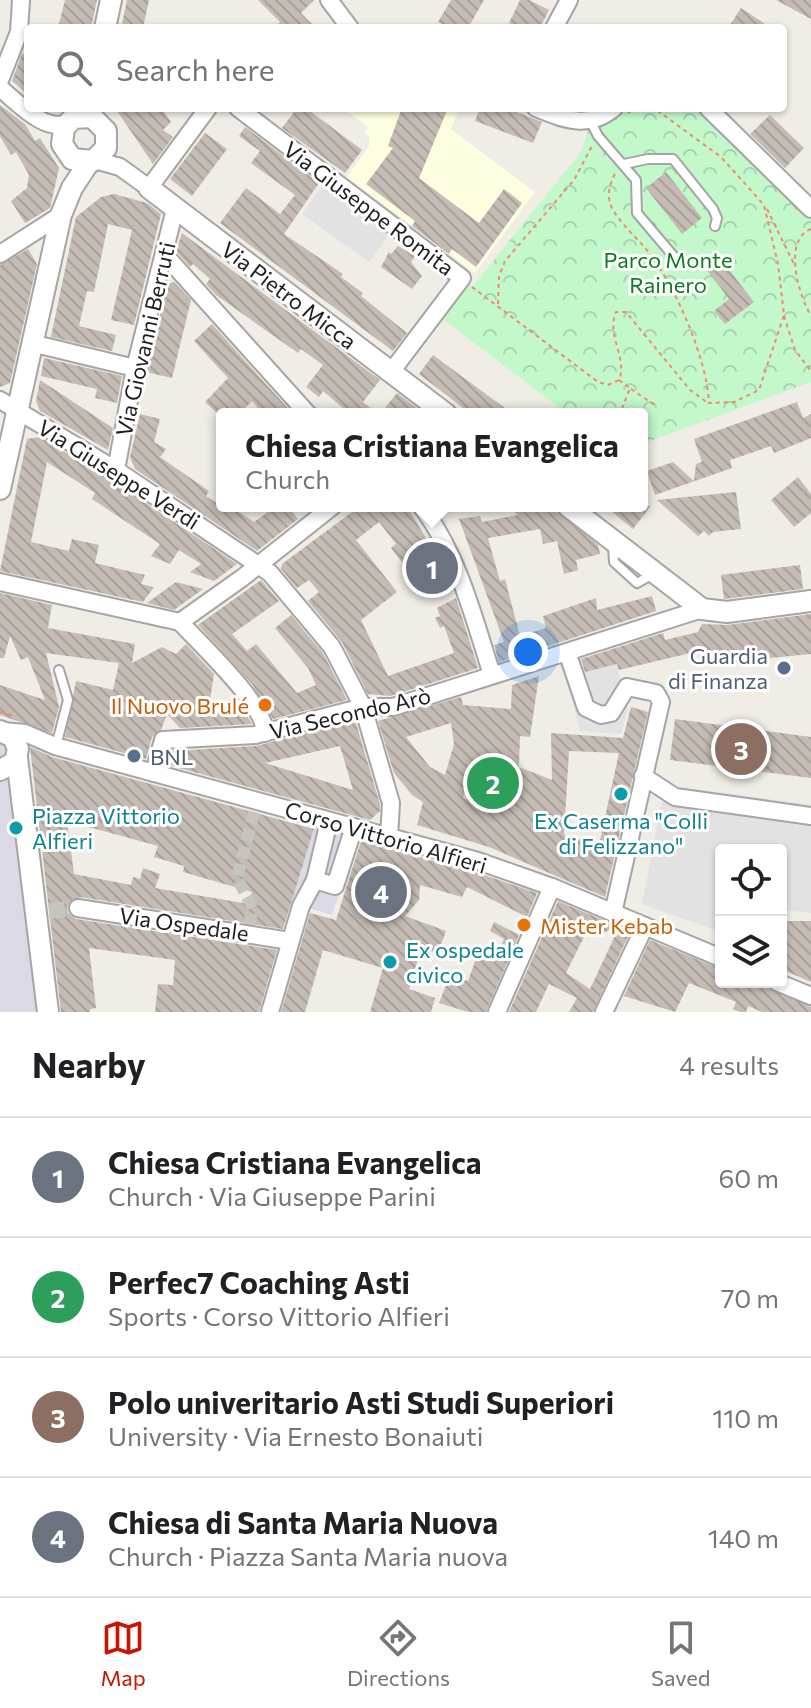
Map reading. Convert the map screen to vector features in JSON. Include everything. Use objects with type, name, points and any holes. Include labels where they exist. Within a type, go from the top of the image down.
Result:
[{"type":"street","points":[[0,80],[19,32],[21,0]]},
{"type":"street","points":[[106,24],[111,0]]},
{"type":"street","points":[[329,0],[347,24]]},
{"type":"street","points":[[556,24],[569,0]]},
{"type":"street","points":[[0,88],[24,107]]},
{"type":"street","points":[[30,112],[77,161],[92,161]]},
{"type":"street","points":[[0,254],[62,212],[92,161],[106,148],[101,122],[92,117],[75,116],[52,125],[31,112]]},
{"type":"street","points":[[141,182],[204,112]]},
{"type":"street","name":"Via Giuseppe Romita","points":[[243,112],[462,278]]},
{"type":"street","points":[[546,112],[595,129],[610,112]]},
{"type":"street","points":[[713,112],[811,209]]},
{"type":"street","points":[[0,489],[8,406],[31,343],[70,172],[62,134],[75,116]]},
{"type":"street","name":"Via Pietro Micca","points":[[101,122],[113,152],[141,182]]},
{"type":"street","name":"Via Pietro Micca","points":[[92,161],[115,165],[141,182],[438,408]]},
{"type":"street","name":"Via Giovanni Berruti","points":[[116,470],[135,368],[175,209]]},
{"type":"street","points":[[164,254],[303,408]]},
{"type":"street","points":[[391,372],[462,278]]},
{"type":"street","points":[[31,343],[135,368]]},
{"type":"street","name":"Via Giuseppe Verdi","points":[[8,406],[116,470],[261,564],[332,647],[363,707],[391,803],[389,837]]},
{"type":"street","points":[[180,622],[261,564],[326,512]]},
{"type":"street","points":[[426,512],[435,524],[467,596],[492,675]]},
{"type":"street","points":[[576,512],[702,609]]},
{"type":"street","points":[[0,582],[180,622],[253,704],[265,723],[265,733]]},
{"type":"street","name":"Via Secondo Arò","points":[[154,773],[163,740],[265,733],[363,707],[393,707],[702,609],[727,612],[811,601]]},
{"type":"street","points":[[567,652],[586,708],[601,715],[611,713],[627,687],[656,693],[661,702],[613,913]]},
{"type":"street","points":[[1,731],[13,737],[9,762],[22,798],[42,910],[48,1012]]},
{"type":"street","name":"Corso Vittorio Alfieri","points":[[1,731],[25,733],[49,744],[354,827],[552,887],[715,955]]},
{"type":"street","points":[[9,762],[49,744]]},
{"type":"street","points":[[643,776],[675,797],[811,816]]},
{"type":"street","points":[[270,1012],[301,906],[315,880],[329,821]]},
{"type":"street","points":[[315,880],[335,886],[354,827]]},
{"type":"street","points":[[497,1012],[552,887]]},
{"type":"street","name":"Via Ospedale","points":[[78,908],[290,941]]},
{"type":"street","points":[[604,1012],[645,926]]},
{"type":"street","points":[[787,986],[811,996]]},
{"type":"lane","points":[[595,129],[638,185],[635,210],[676,259]]},
{"type":"lane","points":[[624,164],[648,159],[673,159],[713,209],[717,218],[715,226]]},
{"type":"lane","points":[[49,744],[68,700],[59,670]]},
{"type":"path","points":[[659,112],[721,157],[764,205],[781,231],[811,316]]},
{"type":"path","points":[[498,306],[499,276],[505,261],[574,180],[595,129]]},
{"type":"path","points":[[624,164],[610,185],[609,199],[613,210],[653,257],[677,296],[700,364],[709,403]]},
{"type":"path","points":[[764,205],[778,264],[784,315],[795,350],[811,371]]},
{"type":"path","points":[[797,273],[797,242],[803,232],[811,229]]},
{"type":"path","points":[[462,278],[598,382],[608,385],[619,380],[623,370],[612,321],[620,310],[634,321],[690,390],[709,403],[734,402],[759,390],[784,315]]},
{"type":"path","points":[[619,380],[656,406]]},
{"type":"path","points":[[622,408],[630,388]]},
{"type":"shaded area","points":[[347,112],[457,112],[451,129],[535,192],[475,273],[347,177],[369,146],[369,137],[365,133],[367,126]]},
{"type":"shaded area","points":[[326,181],[393,230],[369,262],[302,214]]},
{"type":"shaded area","points":[[617,664],[628,708],[621,734],[580,731],[566,677]]},
{"type":"shaded area","name":"Piazza Vittorio Alfieri","points":[[0,723],[6,724],[53,1012],[0,1012]]},
{"type":"shaded area","points":[[665,785],[811,805],[811,913],[787,911],[787,844],[715,844],[715,930],[642,904]]},
{"type":"shaded area","points":[[320,811],[360,829],[332,915],[291,903]]},
{"type":"green space","name":"Parco Monte Rainero","points":[[607,112],[712,112],[811,209],[811,382],[648,442],[648,408],[560,408],[441,318],[468,284],[473,286],[581,152],[591,122]]},
{"type":"building","points":[[65,0],[97,0],[92,24],[59,24]]},
{"type":"building","points":[[127,0],[149,0],[144,24],[122,24]]},
{"type":"building","points":[[258,0],[314,0],[301,13],[312,24],[278,24],[280,22]]},
{"type":"building","points":[[451,0],[484,0],[470,24],[438,22]]},
{"type":"building","points":[[520,0],[529,0],[549,10],[542,24],[509,23]]},
{"type":"building","points":[[776,0],[811,0],[811,19]]},
{"type":"building","points":[[741,8],[765,24],[731,24]]},
{"type":"building","points":[[22,53],[24,92],[12,81]]},
{"type":"building","points":[[0,105],[25,124],[35,141],[40,138],[59,168],[50,208],[25,223],[11,201],[27,188],[29,175],[16,152],[11,155],[0,136]]},
{"type":"building","points":[[118,112],[164,112],[171,122],[163,130],[173,137],[153,164]]},
{"type":"building","points":[[294,112],[311,112],[362,150],[345,173],[282,128]]},
{"type":"building","points":[[401,112],[446,112],[419,178],[479,223],[504,189],[522,203],[476,267],[452,249],[449,254],[412,226],[415,221],[366,184],[393,148],[388,146]]},
{"type":"building","points":[[478,112],[516,112],[542,122],[533,143],[475,121]]},
{"type":"building","points":[[770,115],[804,148],[785,168],[750,134]]},
{"type":"building","points":[[245,127],[319,183],[284,234],[343,274],[341,277],[363,293],[361,296],[407,333],[393,351],[220,223],[246,188],[280,214],[295,195],[251,163],[260,151],[239,136]]},
{"type":"building","points":[[205,133],[227,149],[192,196],[170,179]]},
{"type":"building","points":[[666,172],[702,218],[682,234],[646,188]]},
{"type":"building","points":[[114,194],[147,203],[161,214],[134,325],[111,320],[132,230],[108,224],[94,292],[87,291],[79,326],[116,335],[112,351],[51,337],[76,217],[101,197]]},
{"type":"building","points":[[182,233],[380,380],[363,402],[370,408],[343,408],[323,391],[319,397],[306,387],[323,365],[301,349],[298,353],[216,295],[206,284],[210,279],[193,264],[190,267],[176,251]]},
{"type":"building","points":[[398,246],[415,256],[411,262],[422,276],[412,289],[381,267],[389,252],[391,254]]},
{"type":"building","points":[[28,249],[37,264],[10,383],[0,387],[0,265]]},
{"type":"building","points":[[720,258],[754,302],[725,324],[714,311],[729,299],[706,269]]},
{"type":"building","points":[[174,282],[191,300],[172,378],[146,372],[167,284]]},
{"type":"building","points":[[212,324],[288,408],[258,408],[252,401],[245,408],[216,408],[216,412],[205,402],[228,378],[194,341]]},
{"type":"building","points":[[433,355],[505,408],[463,408],[419,374]]},
{"type":"building","points":[[44,358],[122,376],[117,403],[95,398],[97,389],[41,376]]},
{"type":"building","points":[[40,380],[113,428],[108,450],[40,411],[36,401]]},
{"type":"building","points":[[397,393],[417,408],[385,408]]},
{"type":"building","points":[[797,402],[803,418],[811,414],[811,438],[774,453],[771,446],[730,460],[732,468],[655,495],[648,471],[673,462],[694,481],[696,464],[702,462],[694,439]]},
{"type":"building","points":[[140,414],[160,419],[154,442],[166,449],[160,457],[209,491],[206,496],[216,503],[216,512],[239,512],[254,522],[268,512],[293,512],[298,519],[257,551],[135,469],[130,457]]},
{"type":"building","points":[[40,437],[110,479],[237,564],[214,581],[190,572],[201,564],[179,550],[170,564],[151,556],[160,544],[92,499],[95,493],[47,462],[31,542],[69,551],[72,539],[99,545],[95,563],[145,575],[141,584],[154,587],[143,602],[0,571],[27,439]]},
{"type":"building","points":[[798,477],[811,494],[811,513],[794,527],[771,500]]},
{"type":"building","points":[[736,492],[741,529],[713,532],[709,536],[704,531],[698,536],[657,500]]},
{"type":"building","points":[[352,512],[411,512],[446,572],[417,582],[391,548],[396,544],[379,522],[356,540],[397,592],[361,620],[388,676],[454,653],[444,626],[440,628],[435,618],[440,616],[437,608],[456,598],[478,668],[391,696],[368,694],[342,642],[308,601],[319,592],[309,580],[297,588],[281,569],[282,564]]},
{"type":"building","points":[[514,512],[559,512],[598,545],[600,554],[576,560],[578,570],[564,574],[557,541],[543,544],[540,529],[488,538],[500,581],[505,579],[520,636],[546,628],[543,616],[596,598],[597,610],[652,596],[656,611],[499,662],[494,645],[504,642],[459,519],[480,516],[482,522],[518,515]]},
{"type":"building","points":[[612,512],[646,512],[633,529]]},
{"type":"building","points":[[800,565],[803,589],[724,599],[721,575]]},
{"type":"building","points":[[261,580],[279,601],[232,634],[247,651],[256,644],[297,693],[316,685],[308,668],[275,628],[291,615],[323,653],[347,700],[273,719],[252,684],[198,625]]},
{"type":"building","points":[[176,582],[203,589],[174,610],[147,603]]},
{"type":"building","points":[[0,593],[52,605],[48,628],[135,644],[132,663],[162,647],[176,654],[186,644],[214,674],[208,713],[229,712],[239,703],[252,724],[180,728],[167,714],[161,730],[152,737],[146,759],[65,737],[76,681],[113,690],[119,663],[46,653],[59,707],[52,733],[0,715],[0,685],[45,700],[28,657],[21,660],[10,636],[4,658],[0,658]]},
{"type":"building","points":[[811,614],[811,654],[700,665],[699,651],[619,670],[617,664],[585,672],[581,659],[663,633],[665,640],[698,632],[702,624],[728,625]]},
{"type":"building","points":[[539,676],[530,737],[520,736],[519,767],[552,780],[551,733],[623,738],[631,707],[648,712],[605,897],[489,847],[417,825],[423,802],[412,795],[394,773],[378,721],[461,697],[463,705],[511,709],[512,685]],"holes":[[[451,723],[454,744],[445,775],[430,767],[406,737]],[[569,751],[619,753],[599,845],[564,835]],[[471,768],[495,771],[485,805],[463,798]]]},
{"type":"building","points":[[675,719],[811,737],[811,778],[670,760]]},
{"type":"building","points":[[355,720],[380,811],[370,820],[168,765],[172,751],[256,746]],"holes":[[[340,746],[353,790],[265,763]]]},
{"type":"building","points":[[30,747],[52,757],[314,829],[283,929],[80,897],[67,906],[68,913],[76,919],[277,950],[259,1012],[155,1012],[158,984],[173,985],[175,960],[89,948],[96,1008],[90,1009],[90,1012],[61,1012]],"holes":[[[67,821],[158,846],[154,857],[184,866],[183,872],[252,892],[249,904],[155,888],[160,874],[143,868],[140,879],[133,877],[131,885],[74,874]]]},
{"type":"building","points":[[361,841],[475,872],[537,893],[527,917],[467,887],[462,897],[420,885],[419,900],[405,916],[446,931],[438,953],[431,951],[428,958],[419,956],[409,989],[435,998],[431,1012],[370,1012],[383,968],[323,950],[305,1012],[281,1012],[310,913],[336,920]]},
{"type":"building","points":[[558,901],[617,926],[597,936],[587,931],[566,973],[590,989],[619,927],[630,932],[593,1012],[569,1012],[577,998],[549,984],[536,1012],[509,1012]]},
{"type":"building","points":[[787,921],[811,921],[811,982],[787,972]]},
{"type":"building","points":[[494,922],[519,935],[486,1012],[468,1012],[439,1003],[450,975],[468,981],[477,956],[494,962],[504,939],[490,931]]},
{"type":"building","points":[[650,940],[715,967],[715,988],[770,988],[811,1007],[811,1012],[762,1012],[748,1006],[746,1012],[740,1012],[733,1009],[736,1002],[689,983],[675,1012],[624,996]]},
{"type":"tunnel","points":[[249,925],[253,908],[237,878],[254,812]]},
{"type":"tunnel","points":[[49,911],[78,908]]},
{"type":"place","name":"Chiesa Cristiana Evangelica","points":[[432,568]]},
{"type":"place","name":"Guardia di Finanza","points":[[784,668]]},
{"type":"place","name":"Il Nuovo Brulé","points":[[265,705]]},
{"type":"place","name":"Polo univeritario Asti Studi Superiori","points":[[741,749]]},
{"type":"place","name":"BNL","points":[[134,756]]},
{"type":"place","name":"Perfec7 Coaching Asti","points":[[493,783]]},
{"type":"place","name":"Ex Caserma \"Colli di Felizzano\"","points":[[621,794]]},
{"type":"place","name":"Piazza Vittorio Alfieri","points":[[16,828]]},
{"type":"place","name":"Chiesa di Santa Maria Nuova","points":[[381,892]]},
{"type":"place","name":"Mister Kebab","points":[[524,925]]},
{"type":"place","name":"Ex ospedale civico","points":[[390,962]]}]
